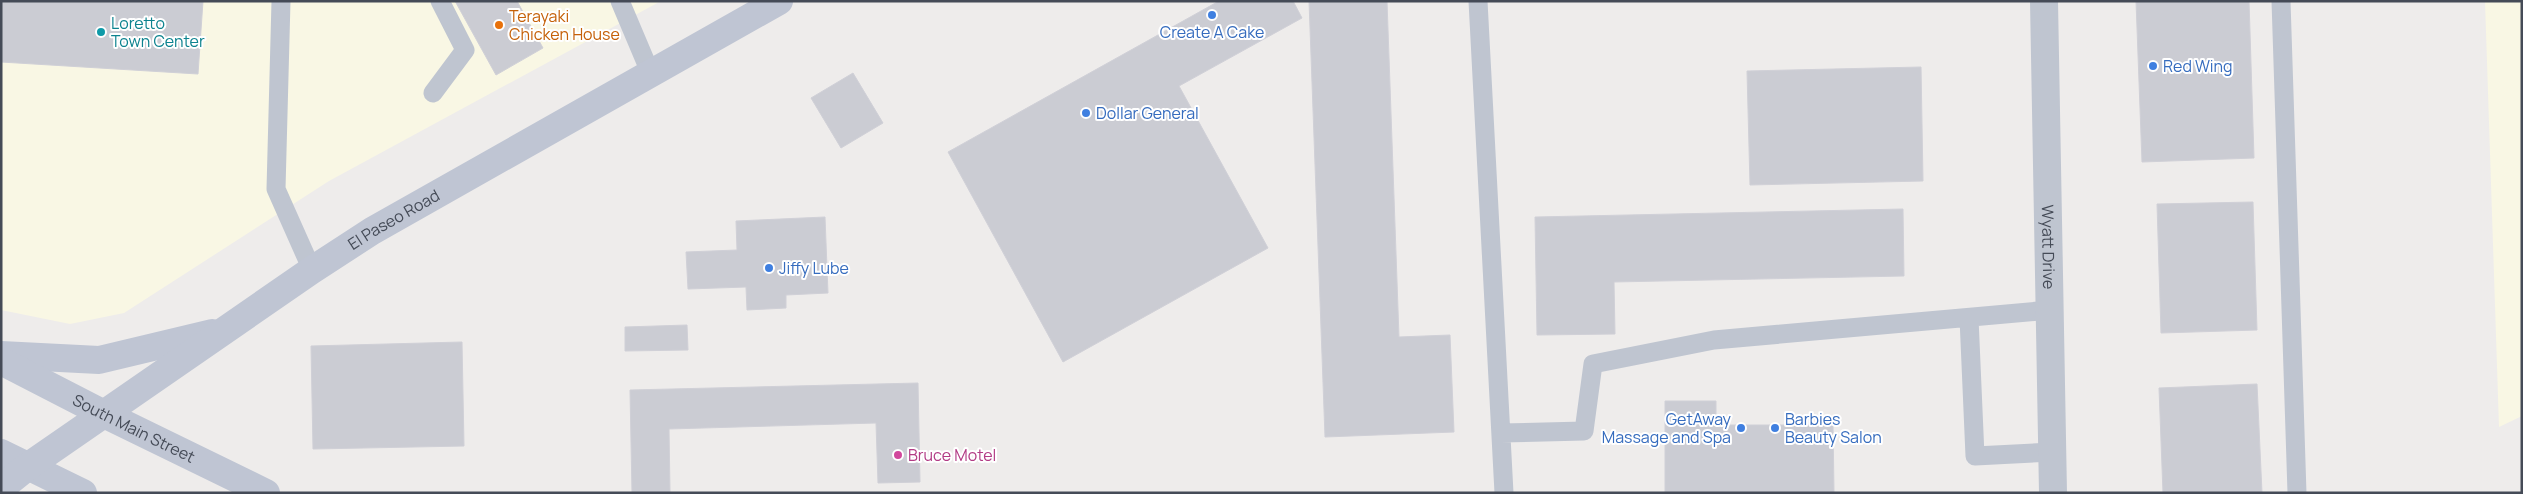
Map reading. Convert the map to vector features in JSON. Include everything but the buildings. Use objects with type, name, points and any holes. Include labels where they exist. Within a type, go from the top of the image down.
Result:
[{"type":"main road","name":"El Paseo Road","points":[[1,488],[27,467],[312,270],[372,231],[778,1]]},
{"type":"main road","points":[[1,356],[99,360],[228,329]]},
{"type":"main road","name":"South Main Street","points":[[1,361],[104,414],[266,493]]},
{"type":"main road","points":[[1,453],[83,493]]},
{"type":"street","name":"Wyatt Drive","points":[[2044,1],[2053,493]]},
{"type":"lane","points":[[281,1],[276,189],[312,270]]},
{"type":"lane","points":[[433,93],[465,50],[440,1]]},
{"type":"lane","points":[[620,1],[650,72]]},
{"type":"lane","points":[[1478,1],[1504,493]]},
{"type":"lane","points":[[2281,1],[2297,493]]},
{"type":"lane","points":[[1501,433],[1584,431],[1593,364],[1714,340],[2050,310]]},
{"type":"lane","points":[[1968,318],[1975,456],[2052,452]]},
{"type":"shaded area","name":"Loretto Town Center","points":[[1,1],[661,1],[329,181],[124,313],[70,324],[1,310]]},
{"type":"shaded area","points":[[2485,1],[2522,1],[2522,416],[2499,427]]},
{"type":"place","name":"Create A Cake","points":[[1212,15]]},
{"type":"place","name":"Terayaki Chicken House","points":[[499,25]]},
{"type":"place","name":"Loretto Town Center","points":[[101,32]]},
{"type":"place","name":"Red Wing","points":[[2153,66]]},
{"type":"place","name":"Dollar General","points":[[1086,113]]},
{"type":"place","name":"Jiffy Lube","points":[[769,268]]},
{"type":"place","name":"GetAway Massage and Spa","points":[[1741,428]]},
{"type":"place","name":"Barbies Beauty Salon","points":[[1775,428]]},
{"type":"place","name":"Bruce Motel","points":[[898,455]]}]
